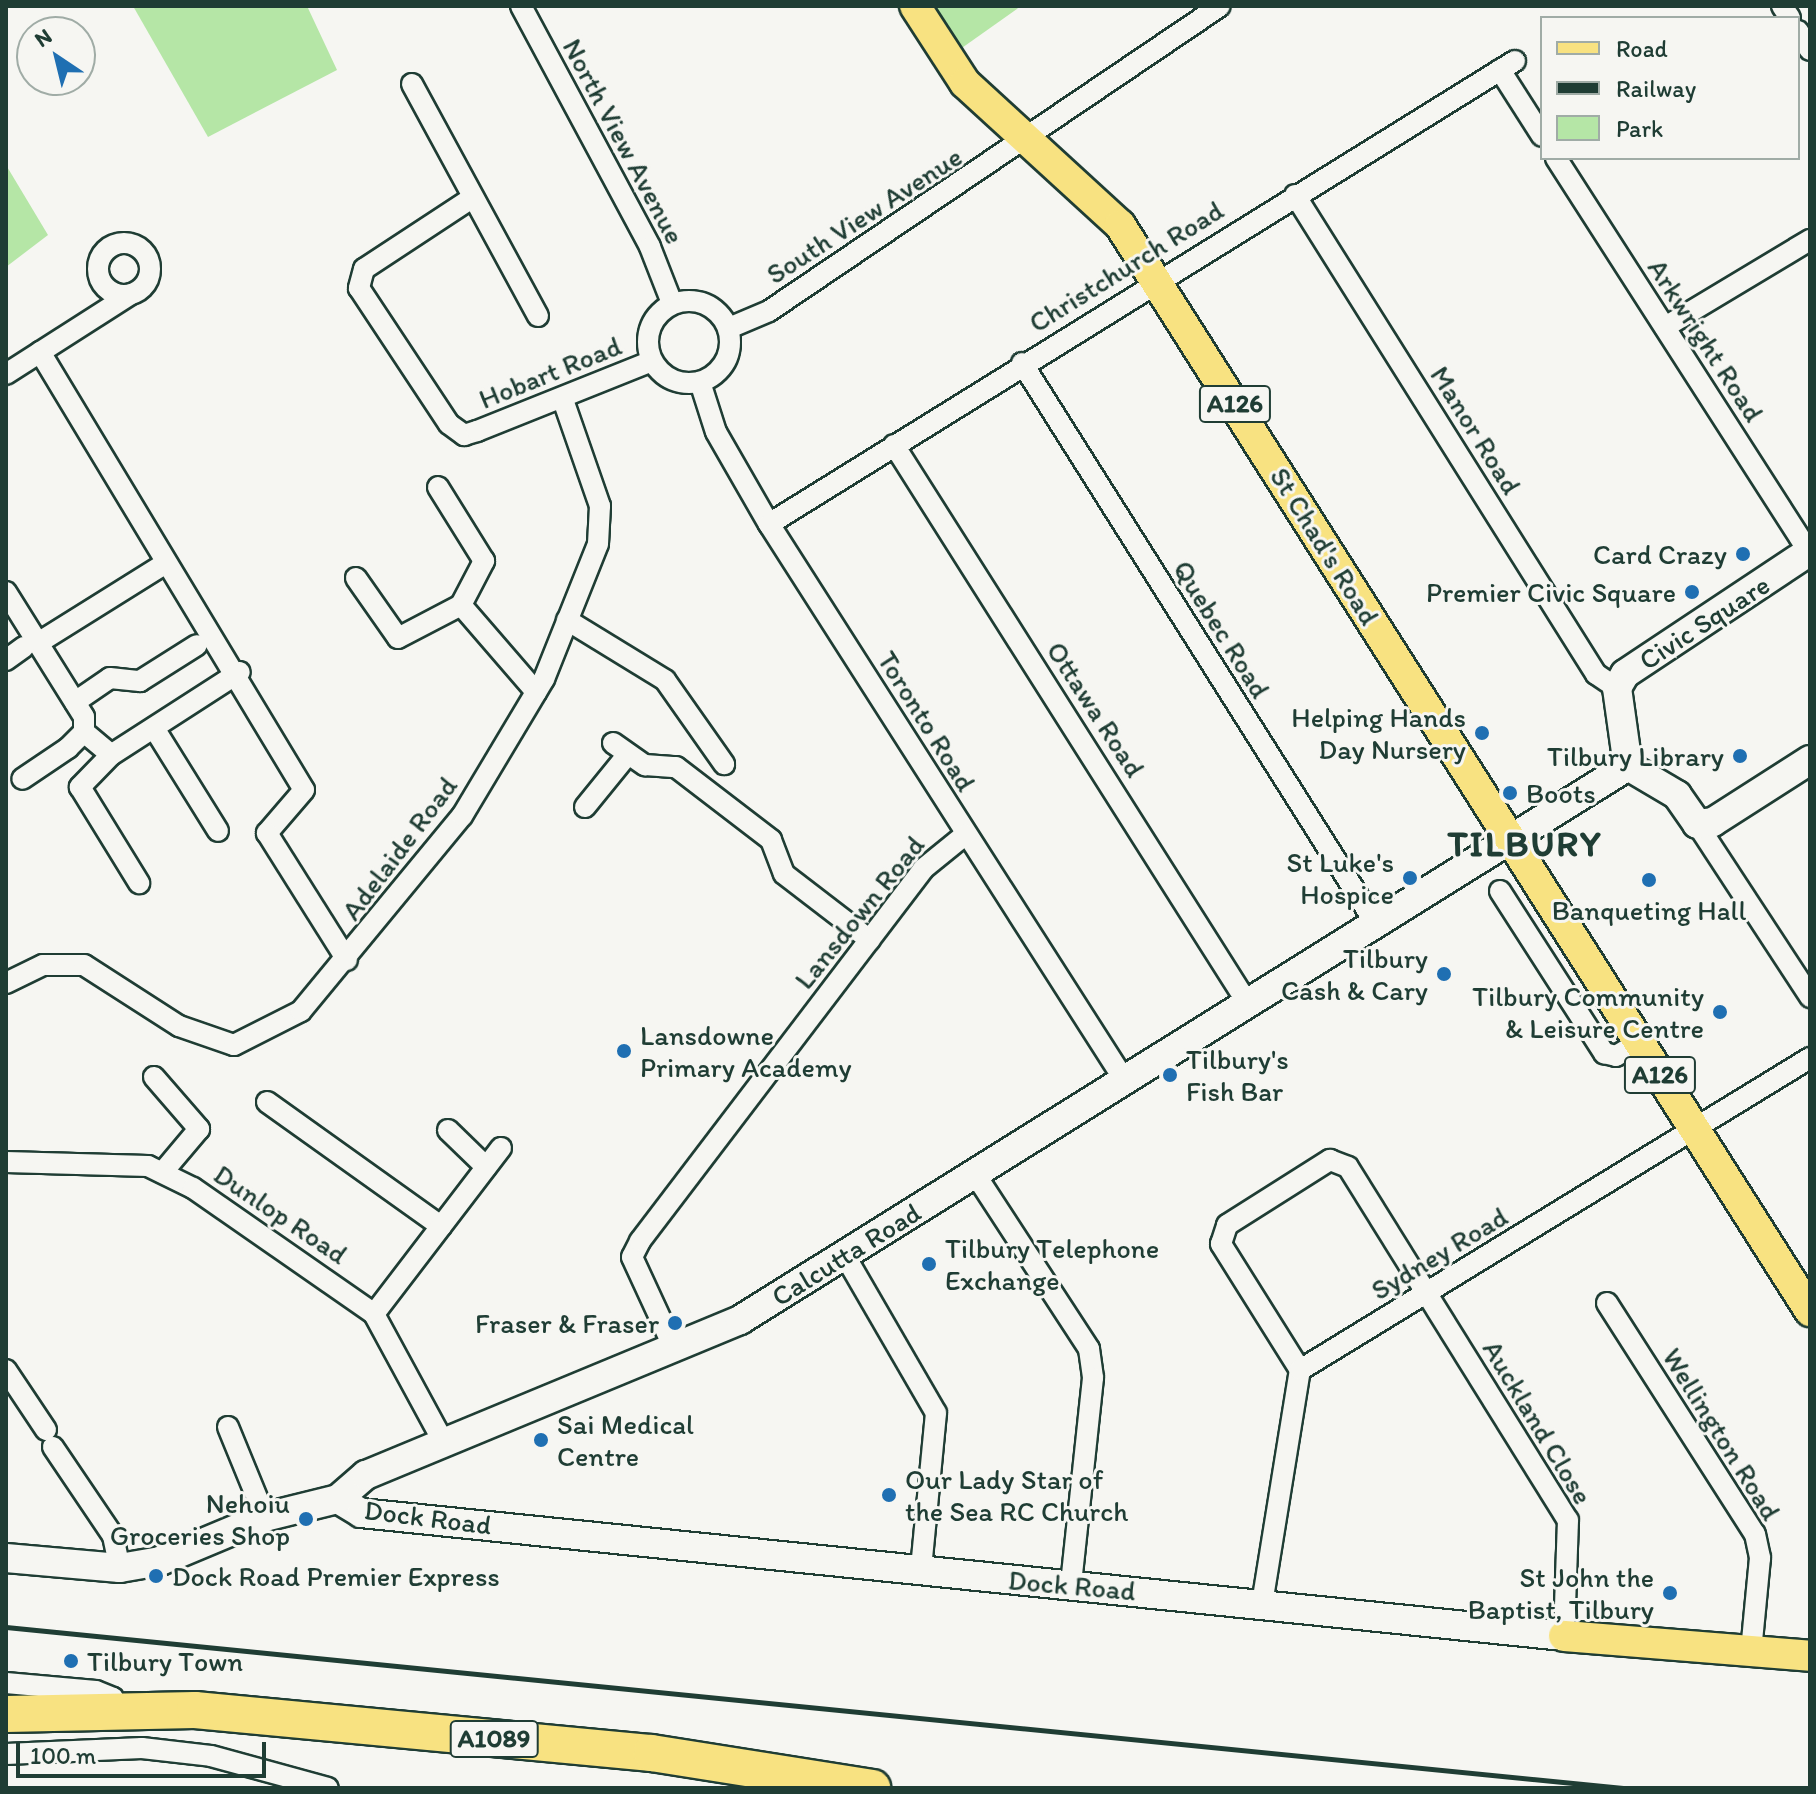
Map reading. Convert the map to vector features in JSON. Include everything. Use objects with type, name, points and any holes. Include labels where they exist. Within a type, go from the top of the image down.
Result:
[{"type":"highway","name":"A1089","points":[[6,1714],[114,1707],[652,1753],[872,1788]]},
{"type":"main road","name":"St Chad's Road","points":[[915,6],[965,83],[1120,225],[1510,840]]},
{"type":"main road","name":"A126","points":[[1510,840],[1810,1311]]},
{"type":"main road","name":"Dock Road","points":[[1564,1636],[1810,1656]]},
{"type":"street","name":"North View Avenue","points":[[521,6],[650,247],[672,303]]},
{"type":"street","name":"South View Avenue","points":[[729,328],[769,311],[1027,142],[1220,6]]},
{"type":"street","name":"Christchurch Road","points":[[769,524],[1157,279],[1507,65],[1540,132]]},
{"type":"street","name":"Hobart Road","points":[[412,84],[538,316]]},
{"type":"street","name":"Arkwright Road","points":[[1557,160],[1810,552]]},
{"type":"street","name":"Manor Road","points":[[1295,195],[1596,674],[1617,688]]},
{"type":"street","name":"Hobart Road","points":[[472,198],[364,269],[359,288],[365,305],[464,435],[563,400],[652,361]]},
{"type":"street","points":[[1665,327],[1810,240]]},
{"type":"street","points":[[6,374],[131,294]]},
{"type":"street","points":[[702,302],[729,328],[723,366],[700,382],[674,380],[652,361],[651,324],[672,303],[702,302]]},
{"type":"street","points":[[40,352],[240,672],[304,790],[267,833],[347,960]]},
{"type":"street","name":"Quebec Road","points":[[1022,363],[1376,924]]},
{"type":"street","name":"Toronto Road","points":[[700,382],[716,432],[769,524],[1125,1081]]},
{"type":"street","name":"Adelaide Road","points":[[6,983],[43,965],[84,965],[179,1026],[234,1045],[301,1011],[347,960],[462,816],[536,692],[567,620],[598,544],[600,506],[563,400]]},
{"type":"street","name":"Ottawa Road","points":[[894,445],[1248,1004]]},
{"type":"street","points":[[356,578],[398,638],[461,605],[484,561],[438,487]]},
{"type":"street","name":"Civic Square","points":[[1628,766],[1617,688],[1625,674],[1810,552]]},
{"type":"street","points":[[6,660],[158,568]]},
{"type":"street","points":[[6,592],[31,645],[75,702],[84,732],[111,755]]},
{"type":"street","points":[[461,605],[536,692]]},
{"type":"street","points":[[567,620],[665,680],[724,764]]},
{"type":"street","points":[[75,702],[110,678],[140,681],[197,645]]},
{"type":"street","points":[[139,883],[80,787],[111,755],[240,672]]},
{"type":"street","points":[[154,728],[218,831]]},
{"type":"street","points":[[22,779],[84,732]]},
{"type":"street","points":[[585,807],[620,748],[688,776],[771,840],[784,874],[870,940]]},
{"type":"street","points":[[1697,824],[1713,822],[1810,760]]},
{"type":"street","points":[[1510,840],[1628,766],[1677,795],[1810,997]]},
{"type":"street","name":"Lansdown Road","points":[[674,1348],[632,1257],[923,869],[966,834]]},
{"type":"street","name":"Calcutta Road","points":[[127,1567],[265,1517],[338,1499],[366,1475],[740,1320],[1510,840]]},
{"type":"street","points":[[1500,891],[1604,1053],[1616,1056],[1639,1042]]},
{"type":"street","name":"Sydney Road","points":[[1300,1370],[1810,1058]]},
{"type":"street","points":[[154,1077],[199,1129],[162,1173]]},
{"type":"street","points":[[267,1102],[441,1226]]},
{"type":"street","points":[[448,1130],[486,1167]]},
{"type":"street","points":[[374,1314],[501,1148]]},
{"type":"street","name":"Auckland Close","points":[[1300,1370],[1221,1244],[1227,1225],[1330,1160],[1348,1167],[1568,1520],[1564,1636]]},
{"type":"street","name":"Dunlop Road","points":[[6,1162],[148,1166],[306,1261],[374,1314],[444,1443]]},
{"type":"street","points":[[975,1174],[1089,1349],[1093,1378],[1071,1583]]},
{"type":"street","points":[[845,1256],[936,1413],[921,1569]]},
{"type":"street","name":"Wellington Road","points":[[1607,1303],[1755,1534],[1760,1558],[1751,1652]]},
{"type":"street","points":[[6,1370],[113,1536],[127,1567],[6,1558]]},
{"type":"street","points":[[1262,1604],[1300,1370]]},
{"type":"street","points":[[228,1427],[265,1517]]},
{"type":"street","name":"Dock Road","points":[[338,1499],[361,1513],[1071,1583],[1564,1636]]},
{"type":"street","points":[[6,1683],[96,1691],[113,1698],[114,1707]]},
{"type":"street","points":[[6,1754],[142,1748],[211,1756],[328,1788]]},
{"type":"green space","points":[[133,6],[307,6],[337,70],[208,137]]},
{"type":"green space","points":[[935,6],[1021,6],[959,50]]},
{"type":"green space","points":[[6,165],[48,235],[6,267]]},
{"type":"railway","points":[[6,1627],[1623,1788]]},
{"type":"place","name":"Card Crazy","points":[[1743,554]]},
{"type":"place","name":"Premier Civic Square","points":[[1692,592]]},
{"type":"place","name":"Helping Hands Day Nursery","points":[[1482,733]]},
{"type":"place","name":"Tilbury Library","points":[[1740,756]]},
{"type":"place","name":"Boots","points":[[1510,793]]},
{"type":"place","name":"St Luke's Hospice","points":[[1410,878]]},
{"type":"place","name":"Banqueting Hall","points":[[1649,880]]},
{"type":"place","name":"Tilbury Cash & Cary","points":[[1444,974]]},
{"type":"place","name":"Tilbury Community & Leisure Centre","points":[[1720,1012]]},
{"type":"place","name":"Lansdowne Primary Academy","points":[[624,1051]]},
{"type":"place","name":"Tilbury's Fish Bar","points":[[1170,1075]]},
{"type":"place","name":"Tilbury Telephone Exchange","points":[[929,1264]]},
{"type":"place","name":"Fraser & Fraser","points":[[675,1323]]},
{"type":"place","name":"Sai Medical Centre","points":[[541,1440]]},
{"type":"place","name":"Our Lady Star of the Sea RC Church","points":[[889,1495]]},
{"type":"place","name":"Nehoiu Groceries Shop","points":[[306,1519]]},
{"type":"place","name":"Dock Road Premier Express","points":[[156,1576]]},
{"type":"place","name":"St John the Baptist, Tilbury","points":[[1670,1593]]},
{"type":"place","name":"Tilbury Town","points":[[71,1661]]},
{"type":"district","name":"TILBURY","points":[[1525,844]]}]
